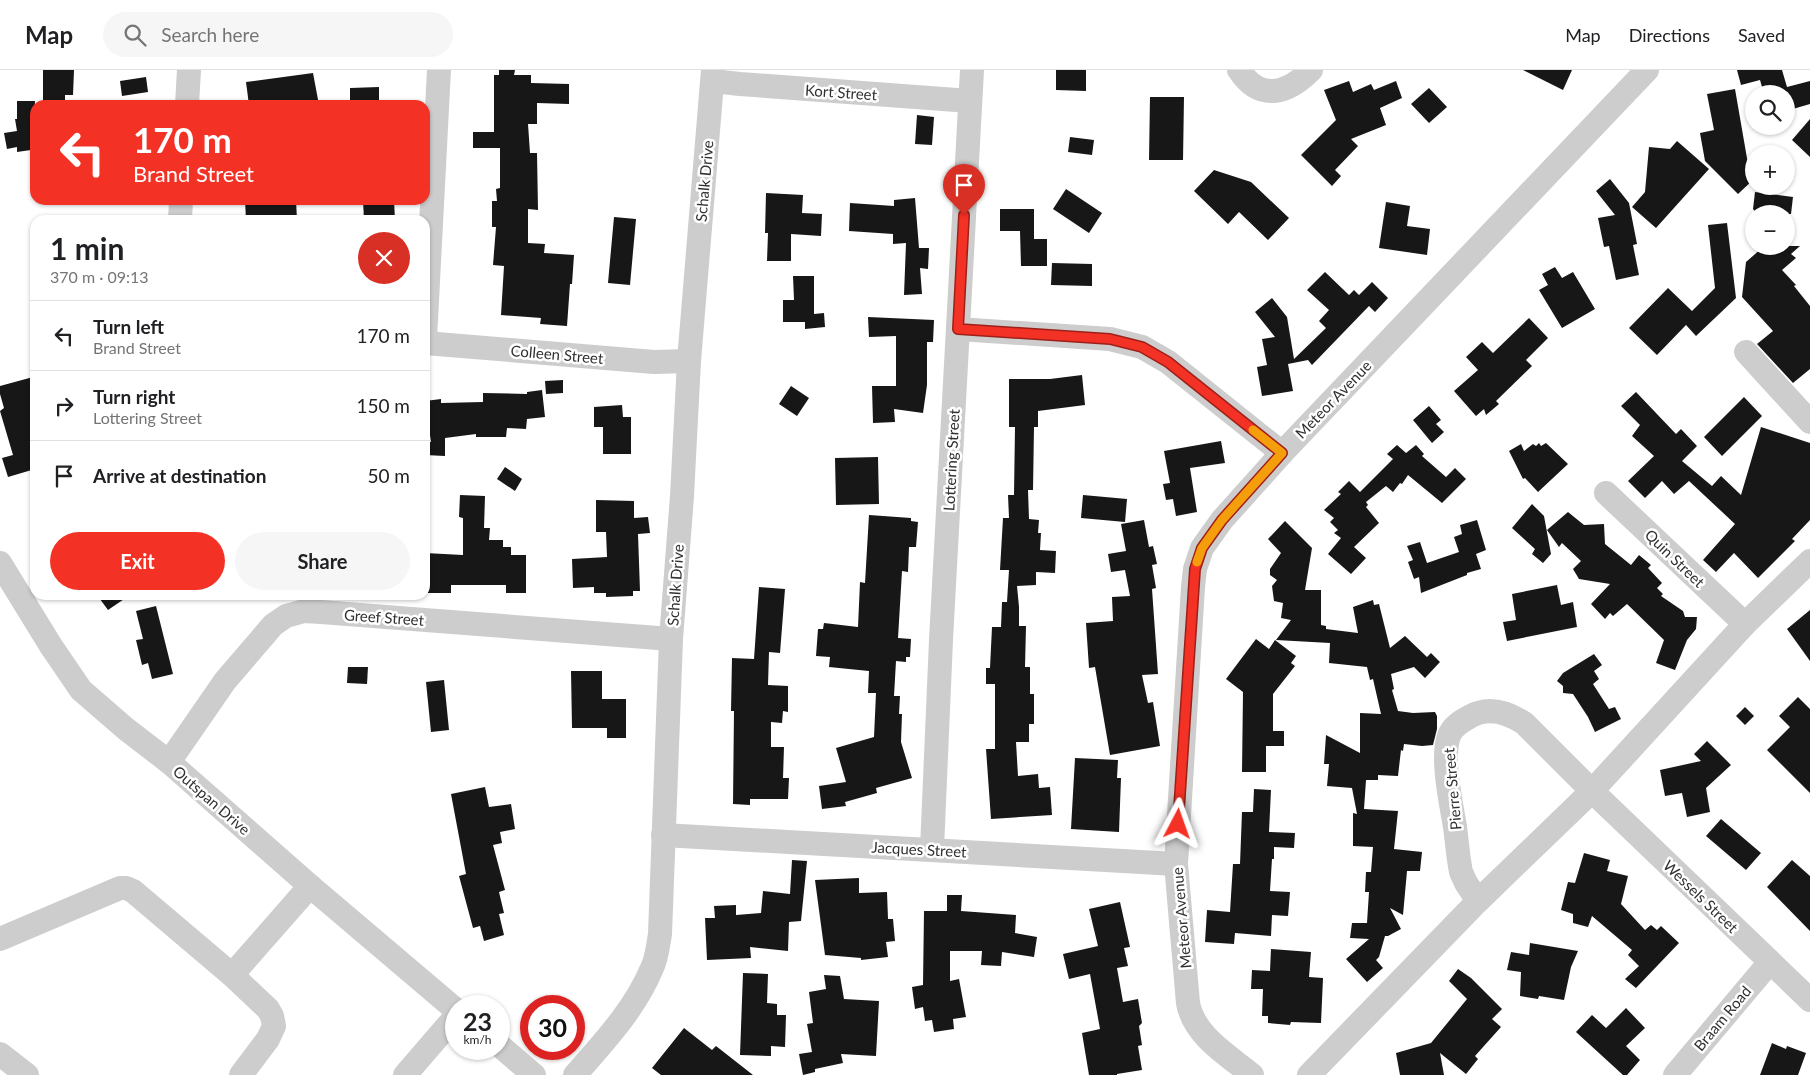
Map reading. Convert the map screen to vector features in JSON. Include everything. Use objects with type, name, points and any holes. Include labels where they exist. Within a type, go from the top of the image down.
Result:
[{"type":"street","points":[[187,100],[189,70]]},
{"type":"street","points":[[430,236],[438,70]]},
{"type":"street","name":"Lottering Street","points":[[932,849],[941,640],[972,70]]},
{"type":"street","points":[[1239,70],[1248,81],[1260,90],[1272,92],[1301,80],[1311,70]]},
{"type":"street","name":"Meteor Avenue","points":[[1252,1075],[1205,1036],[1193,1021],[1189,1012],[1176,864],[1195,569],[1202,548],[1222,520],[1282,453],[1647,70]]},
{"type":"street","name":"Kort Street","points":[[713,75],[740,84],[970,101]]},
{"type":"street","name":"Schalk Drive","points":[[575,1075],[623,1018],[641,990],[653,967],[660,934],[671,638],[682,496],[689,360],[713,75]]},
{"type":"street","points":[[958,329],[1110,339],[1142,347],[1168,362],[1282,453]]},
{"type":"street","name":"Colleen Street","points":[[430,343],[654,362],[689,360]]},
{"type":"street","points":[[1746,352],[1810,422]]},
{"type":"street","name":"Quin Street","points":[[1606,493],[1745,624]]},
{"type":"street","points":[[1308,1075],[1478,901],[1592,791],[1745,624],[1810,561]]},
{"type":"street","name":"Outspan Drive","points":[[0,563],[51,646],[81,690],[126,729],[169,762],[310,886],[445,1001]]},
{"type":"street","name":"Greef Street","points":[[169,762],[243,658],[273,625],[286,616],[304,611],[671,638]]},
{"type":"street","name":"Pierre Street","points":[[1478,901],[1461,872],[1449,784],[1446,748],[1449,734],[1456,724],[1477,713],[1488,710],[1513,716],[1524,723],[1592,791]]},
{"type":"street","name":"Wessels Street","points":[[1592,791],[1810,1000]]},
{"type":"street","name":"Jacques Street","points":[[663,835],[1176,864]]},
{"type":"street","points":[[232,974],[310,886]]},
{"type":"street","points":[[0,939],[110,892],[126,888],[139,895],[232,974],[268,1009],[274,1021],[274,1026],[268,1039],[241,1075]]},
{"type":"street","name":"Braam Road","points":[[1675,1075],[1770,962]]},
{"type":"street","points":[[406,1075],[445,1029]]},
{"type":"street","points":[[0,1054],[27,1075]]},
{"type":"street","points":[[510,1055],[534,1075]]},
{"type":"building","points":[[43,70],[74,70],[73,95],[65,95],[65,100],[43,100]]},
{"type":"building","points":[[499,70],[515,70],[514,75],[531,75],[531,83],[569,84],[569,104],[537,103],[537,124],[528,124],[530,153],[537,153],[538,210],[528,209],[528,243],[545,244],[544,253],[574,255],[567,326],[540,324],[541,318],[501,315],[504,266],[493,265],[496,227],[492,227],[492,201],[497,201],[496,189],[500,188],[500,148],[473,148],[473,132],[494,132],[494,75],[499,75]]},
{"type":"building","points":[[1056,70],[1086,70],[1086,91],[1056,90]]},
{"type":"building","points":[[1523,70],[1572,70],[1563,90]]},
{"type":"building","points":[[1737,70],[1782,70],[1786,85],[1761,85],[1760,80],[1741,85]]},
{"type":"building","points":[[313,73],[318,100],[248,100],[246,82]]},
{"type":"building","points":[[146,77],[148,92],[122,96],[120,81]]},
{"type":"building","points":[[1349,81],[1353,92],[1371,84],[1374,90],[1396,81],[1402,98],[1380,108],[1386,125],[1351,139],[1358,146],[1335,170],[1341,176],[1332,186],[1301,155],[1336,120],[1324,90]]},
{"type":"building","points":[[1810,81],[1810,104],[1795,108],[1795,85]]},
{"type":"building","points":[[379,87],[379,100],[350,100],[350,88]]},
{"type":"building","points":[[1429,88],[1447,107],[1429,123],[1411,104]]},
{"type":"building","points":[[1735,89],[1745,147],[1745,187],[1738,194],[1705,161],[1700,133],[1714,130],[1707,94]]},
{"type":"building","points":[[1150,97],[1184,97],[1183,160],[1149,160]]},
{"type":"building","points":[[17,101],[30,101],[30,150],[17,152],[17,147],[7,149],[4,133],[17,131],[15,119],[17,119]]},
{"type":"building","points":[[917,115],[934,117],[932,145],[915,144]]},
{"type":"building","points":[[1810,119],[1810,157],[1792,140]]},
{"type":"building","points":[[1070,137],[1094,140],[1092,155],[1068,152]]},
{"type":"building","points":[[1677,141],[1709,169],[1656,228],[1632,207],[1645,192],[1649,147],[1670,149]]},
{"type":"building","points":[[1214,170],[1251,182],[1289,218],[1268,240],[1239,212],[1228,224],[1194,191]]},
{"type":"building","points":[[1610,179],[1629,203],[1637,244],[1633,245],[1639,275],[1616,280],[1609,246],[1604,247],[1598,218],[1615,215],[1596,191]]},
{"type":"building","points":[[1066,189],[1102,213],[1089,233],[1053,209]]},
{"type":"building","points":[[766,193],[803,195],[802,213],[822,214],[821,236],[791,234],[791,261],[767,261],[768,233],[765,233]]},
{"type":"building","points":[[1755,195],[1793,197],[1792,205],[1753,205]]},
{"type":"building","points":[[915,198],[919,248],[929,248],[928,269],[920,268],[922,294],[904,295],[906,243],[893,244],[893,234],[849,231],[850,203],[894,206],[894,200]]},
{"type":"building","points":[[1386,202],[1410,206],[1407,226],[1430,229],[1427,255],[1379,248]]},
{"type":"building","points":[[245,205],[296,205],[297,215],[246,215]]},
{"type":"building","points":[[363,205],[394,205],[395,215],[364,215]]},
{"type":"building","points":[[1000,209],[1034,209],[1034,239],[1047,239],[1047,266],[1021,266],[1020,231],[1000,231]]},
{"type":"building","points":[[614,217],[636,219],[630,285],[608,283]]},
{"type":"building","points":[[1727,223],[1736,298],[1696,336],[1686,325],[1657,355],[1629,328],[1668,288],[1692,311],[1715,288],[1708,225]]},
{"type":"building","points":[[1754,255],[1792,255],[1796,258],[1782,270],[1796,285],[1794,286],[1810,306],[1810,369],[1793,383],[1757,344],[1773,331],[1742,297],[1746,262]]},
{"type":"building","points":[[1052,263],[1092,264],[1092,286],[1051,285]]},
{"type":"building","points":[[1555,267],[1562,278],[1573,272],[1595,309],[1562,328],[1539,290],[1548,285],[1542,274]]},
{"type":"building","points":[[1325,272],[1349,295],[1354,290],[1359,295],[1372,282],[1388,298],[1375,312],[1369,306],[1312,365],[1308,360],[1288,364],[1293,391],[1262,396],[1257,367],[1267,365],[1262,339],[1275,337],[1255,312],[1272,298],[1287,317],[1294,359],[1326,328],[1319,321],[1329,310],[1307,290]]},
{"type":"building","points":[[793,276],[814,276],[814,314],[824,313],[825,327],[805,329],[805,322],[783,322],[783,300],[794,300]]},
{"type":"building","points":[[868,317],[934,320],[933,342],[927,342],[927,385],[923,413],[894,409],[895,422],[873,423],[872,386],[896,386],[896,336],[869,337]]},
{"type":"building","points":[[1529,318],[1548,338],[1526,360],[1532,366],[1496,401],[1499,404],[1486,415],[1484,409],[1476,416],[1454,391],[1478,370],[1466,357],[1482,342],[1493,353]]},
{"type":"building","points":[[1082,375],[1085,405],[1038,411],[1038,427],[1034,427],[1033,490],[1028,490],[1029,519],[1039,520],[1038,533],[1041,533],[1040,550],[1056,551],[1055,573],[1036,572],[1036,585],[1017,586],[1019,626],[1026,626],[1025,667],[1030,667],[1030,694],[1034,694],[1034,724],[1029,724],[1029,742],[1016,742],[1018,776],[1038,774],[1039,788],[1050,787],[1052,815],[991,819],[986,749],[995,749],[995,684],[986,684],[986,668],[990,668],[992,627],[1001,627],[1002,602],[1007,602],[1009,570],[1000,570],[1003,518],[1009,518],[1008,495],[1014,495],[1015,427],[1009,427],[1009,379],[1050,379]]},
{"type":"building","points":[[30,378],[30,470],[8,477],[2,458],[13,455],[0,411],[4,408],[0,386]]},
{"type":"building","points":[[563,380],[563,393],[546,394],[545,381]]},
{"type":"building","points":[[791,386],[809,398],[797,416],[779,404]]},
{"type":"building","points":[[542,390],[545,417],[527,419],[526,429],[507,428],[506,437],[476,437],[476,434],[445,438],[445,456],[430,455],[430,400],[441,399],[441,403],[483,402],[483,393],[527,394],[527,392]]},
{"type":"building","points":[[1636,392],[1676,434],[1681,429],[1697,446],[1682,461],[1712,486],[1721,476],[1741,495],[1761,427],[1810,443],[1810,520],[1792,539],[1795,541],[1758,578],[1734,553],[1716,572],[1703,560],[1735,524],[1689,481],[1674,494],[1662,481],[1645,498],[1628,481],[1654,456],[1632,436],[1640,425],[1621,406]]},
{"type":"building","points":[[1744,397],[1762,416],[1722,456],[1704,437]]},
{"type":"building","points":[[622,405],[623,417],[631,417],[631,454],[603,454],[603,427],[594,427],[594,407]]},
{"type":"building","points":[[1429,406],[1441,420],[1436,424],[1444,432],[1432,443],[1413,420]]},
{"type":"building","points":[[1221,441],[1225,463],[1190,468],[1197,512],[1176,516],[1173,499],[1166,500],[1163,484],[1170,483],[1164,451]]},
{"type":"building","points":[[1539,443],[1541,446],[1546,443],[1568,464],[1538,492],[1525,478],[1523,479],[1509,451],[1521,444],[1524,451],[1533,444],[1536,446]]},
{"type":"building","points":[[1397,445],[1406,453],[1416,445],[1424,454],[1422,456],[1446,477],[1455,468],[1466,479],[1442,503],[1408,475],[1393,492],[1386,486],[1366,502],[1368,505],[1366,507],[1379,523],[1354,547],[1366,558],[1351,574],[1328,554],[1341,538],[1334,533],[1338,530],[1330,522],[1334,518],[1324,510],[1341,494],[1338,492],[1349,481],[1360,492],[1393,459],[1387,454]]},
{"type":"building","points":[[878,457],[879,504],[836,505],[835,458]]},
{"type":"building","points":[[505,467],[522,479],[515,491],[497,479]]},
{"type":"building","points":[[460,495],[485,496],[484,528],[490,528],[489,540],[503,540],[503,547],[511,547],[511,555],[526,555],[526,593],[506,593],[506,585],[451,585],[451,593],[430,593],[430,553],[463,555],[463,518],[459,517]]},
{"type":"building","points":[[1083,495],[1127,499],[1125,522],[1081,518]]},
{"type":"building","points":[[596,500],[634,501],[634,518],[648,517],[650,533],[638,534],[640,591],[633,591],[633,596],[606,597],[606,593],[594,593],[594,587],[573,588],[572,559],[607,557],[606,532],[596,532]]},
{"type":"building","points":[[1532,504],[1544,516],[1551,554],[1543,563],[1532,554],[1535,549],[1512,528]]},
{"type":"building","points":[[1568,512],[1584,525],[1604,524],[1605,544],[1631,565],[1639,555],[1651,565],[1648,568],[1662,583],[1657,588],[1663,594],[1661,596],[1683,611],[1685,617],[1697,617],[1696,629],[1687,640],[1675,670],[1656,663],[1664,640],[1627,604],[1613,616],[1610,613],[1605,619],[1591,604],[1610,584],[1579,579],[1573,569],[1581,561],[1562,543],[1559,547],[1547,530]]},
{"type":"building","points":[[869,515],[911,518],[911,521],[918,522],[916,547],[909,547],[908,572],[902,571],[898,638],[911,639],[910,657],[906,657],[906,662],[896,661],[894,696],[900,696],[899,714],[902,714],[901,742],[912,778],[876,788],[877,793],[845,802],[846,806],[822,809],[819,786],[846,782],[836,748],[874,737],[876,693],[868,693],[869,671],[829,667],[830,657],[816,656],[818,629],[823,629],[824,623],[858,627],[860,582],[865,583]]},
{"type":"building","points":[[1144,520],[1149,547],[1153,546],[1157,564],[1152,565],[1156,588],[1152,589],[1158,674],[1142,675],[1148,703],[1153,702],[1160,746],[1110,755],[1095,667],[1089,668],[1086,623],[1113,621],[1112,597],[1130,596],[1125,570],[1111,572],[1108,554],[1126,551],[1121,524]]},
{"type":"building","points":[[1477,520],[1486,550],[1476,554],[1481,569],[1421,593],[1419,577],[1414,579],[1408,562],[1413,560],[1407,546],[1420,542],[1427,563],[1459,552],[1454,537],[1462,534],[1460,525]]},
{"type":"building","points":[[1285,521],[1312,548],[1305,590],[1321,590],[1321,625],[1326,626],[1326,629],[1358,633],[1353,607],[1373,600],[1374,605],[1379,604],[1390,648],[1405,636],[1427,657],[1431,653],[1440,662],[1425,678],[1414,667],[1391,674],[1394,689],[1392,690],[1398,711],[1413,713],[1435,712],[1437,716],[1437,729],[1433,745],[1404,744],[1403,751],[1401,750],[1398,776],[1378,775],[1378,780],[1366,780],[1364,809],[1398,811],[1394,849],[1422,852],[1420,871],[1407,871],[1403,915],[1390,908],[1401,929],[1385,936],[1379,957],[1376,960],[1383,968],[1367,982],[1346,959],[1369,939],[1350,938],[1352,923],[1367,923],[1369,892],[1365,892],[1366,872],[1371,872],[1373,847],[1353,846],[1353,813],[1357,814],[1352,788],[1327,786],[1329,764],[1324,764],[1326,735],[1360,753],[1360,713],[1381,714],[1373,679],[1370,680],[1367,667],[1329,663],[1330,643],[1276,640],[1291,620],[1281,618],[1283,603],[1274,601],[1272,586],[1277,580],[1270,575],[1270,569],[1281,553],[1268,539]]},
{"type":"building","points":[[1557,585],[1561,605],[1573,602],[1577,627],[1507,641],[1503,622],[1516,620],[1512,594]]},
{"type":"building","points":[[759,587],[785,589],[780,653],[769,652],[768,685],[788,686],[788,712],[783,711],[782,723],[771,722],[771,747],[784,747],[783,778],[789,778],[788,799],[750,799],[750,805],[733,804],[734,711],[731,711],[732,658],[754,659]]},
{"type":"building","points":[[101,600],[123,600],[108,610]]},
{"type":"building","points":[[156,606],[173,674],[152,679],[148,663],[142,665],[136,640],[143,639],[136,611]]},
{"type":"building","points":[[1810,610],[1810,661],[1787,629]]},
{"type":"building","points":[[1256,639],[1269,649],[1275,640],[1296,656],[1291,663],[1295,666],[1273,694],[1273,731],[1284,731],[1284,746],[1266,746],[1266,772],[1242,772],[1243,692],[1226,679]]},
{"type":"building","points":[[1594,654],[1602,665],[1594,671],[1599,679],[1593,684],[1609,709],[1615,707],[1621,719],[1595,732],[1573,694],[1563,693],[1563,686],[1557,681],[1563,673]]},
{"type":"building","points":[[348,667],[368,667],[367,684],[347,683]]},
{"type":"building","points":[[571,671],[602,671],[602,699],[626,699],[626,738],[607,738],[607,728],[572,728]]},
{"type":"building","points":[[444,680],[449,730],[431,732],[426,682]]},
{"type":"building","points":[[1798,697],[1810,709],[1810,793],[1767,750],[1790,727],[1779,716]]},
{"type":"building","points":[[1745,707],[1754,716],[1745,725],[1736,716]]},
{"type":"building","points":[[1707,741],[1731,765],[1706,788],[1710,812],[1687,817],[1682,793],[1665,796],[1660,770],[1701,761],[1694,754]]},
{"type":"building","points":[[1075,758],[1118,760],[1117,778],[1121,778],[1119,832],[1071,829]]},
{"type":"building","points":[[485,787],[489,807],[511,804],[515,829],[500,832],[502,843],[493,845],[505,890],[499,892],[504,913],[499,914],[504,935],[484,941],[480,926],[473,928],[459,876],[466,874],[451,794]]},
{"type":"building","points":[[1254,789],[1271,790],[1269,832],[1295,833],[1294,848],[1274,847],[1274,859],[1272,859],[1270,891],[1290,892],[1288,916],[1272,915],[1271,936],[1235,933],[1234,944],[1205,942],[1207,910],[1230,912],[1233,864],[1240,864],[1242,812],[1253,812]]},
{"type":"building","points":[[1721,819],[1761,853],[1746,870],[1706,836]]},
{"type":"building","points":[[1584,853],[1610,860],[1607,871],[1628,876],[1621,904],[1645,930],[1651,925],[1657,930],[1661,926],[1679,943],[1636,988],[1625,979],[1639,966],[1628,955],[1632,950],[1592,916],[1588,927],[1573,923],[1573,914],[1561,910],[1568,882],[1575,883]]},
{"type":"building","points":[[792,860],[807,861],[801,921],[789,922],[788,951],[750,947],[751,958],[707,960],[705,918],[715,918],[714,906],[736,905],[736,915],[761,913],[763,891],[790,894]]},
{"type":"building","points":[[1792,860],[1810,876],[1810,931],[1767,887]]},
{"type":"building","points":[[859,878],[859,893],[887,892],[888,919],[893,919],[895,941],[886,942],[888,957],[861,960],[861,958],[825,955],[815,880]]},
{"type":"building","points":[[947,895],[962,895],[961,911],[1016,915],[1015,933],[1037,937],[1034,957],[1002,952],[1001,966],[981,965],[982,951],[950,951],[950,981],[959,979],[966,1017],[953,1019],[954,1029],[934,1032],[932,1020],[925,1021],[923,1007],[915,1009],[912,987],[923,985],[924,911],[947,911]]},
{"type":"building","points":[[1120,902],[1130,947],[1124,948],[1128,966],[1117,968],[1123,1002],[1138,999],[1142,1023],[1139,1026],[1142,1045],[1138,1046],[1142,1070],[1117,1075],[1089,1075],[1082,1033],[1100,1029],[1090,974],[1069,979],[1063,954],[1098,946],[1089,909]]},
{"type":"building","points":[[1530,943],[1578,951],[1571,967],[1564,1000],[1539,996],[1538,999],[1520,996],[1521,972],[1507,970],[1511,952],[1529,955]]},
{"type":"building","points":[[1271,949],[1311,952],[1309,977],[1323,978],[1321,1023],[1291,1022],[1290,1025],[1268,1023],[1268,1016],[1262,1016],[1263,989],[1251,989],[1252,970],[1270,971]]},
{"type":"building","points":[[1458,969],[1471,978],[1502,1009],[1492,1019],[1501,1027],[1475,1056],[1478,1059],[1466,1074],[1440,1053],[1444,1075],[1400,1075],[1396,1053],[1431,1043],[1467,999],[1449,981]]},
{"type":"building","points":[[743,973],[768,974],[767,1003],[777,1004],[777,1015],[786,1015],[785,1047],[771,1046],[771,1056],[740,1055]]},
{"type":"building","points":[[824,975],[840,976],[844,999],[879,1001],[876,1056],[841,1054],[843,1063],[815,1069],[815,1072],[803,1075],[799,1054],[812,1052],[807,1024],[813,1023],[809,992],[826,989]]},
{"type":"building","points":[[1626,1008],[1645,1028],[1626,1046],[1640,1060],[1627,1075],[1623,1075],[1576,1032],[1592,1015],[1606,1028]]},
{"type":"building","points":[[684,1028],[712,1050],[716,1046],[753,1075],[661,1075],[652,1068]]},
{"type":"building","points":[[1772,1043],[1786,1049],[1787,1046],[1806,1053],[1798,1075],[1760,1075]]},
{"type":"slow traffic","points":[[1197,562],[1202,548],[1222,520],[1282,453],[1253,430]]},
{"type":"route","points":[[964,215],[958,329],[1110,339],[1142,347],[1168,362],[1282,453],[1222,520],[1202,548],[1195,569],[1178,824]]}]
